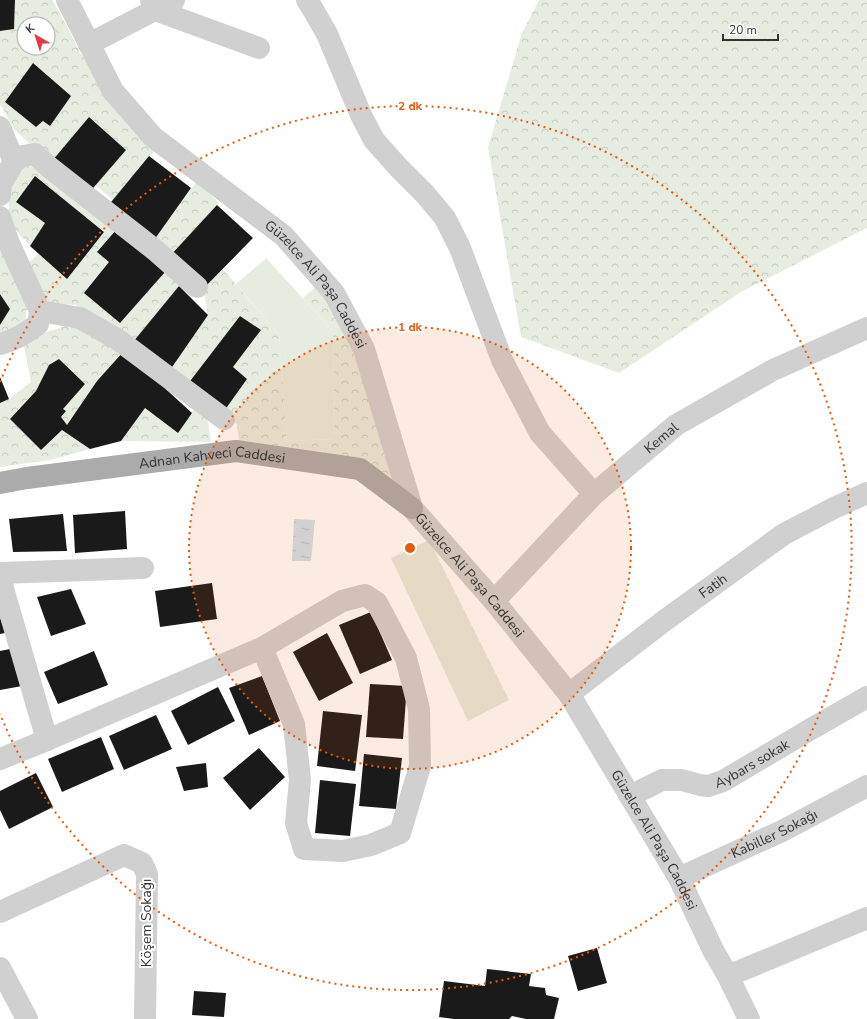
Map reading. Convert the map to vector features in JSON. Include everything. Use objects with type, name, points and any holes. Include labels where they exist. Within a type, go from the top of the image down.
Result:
[{"type":"main road","name":"Adnan Kahveci Caddesi","points":[[0,483],[27,478],[236,451],[360,469],[412,508]]},
{"type":"street","name":"Güzelce Ali Paşa Caddesi","points":[[67,0],[113,91],[153,137],[284,236],[334,293],[364,349],[412,508],[494,601],[569,694],[679,878],[713,950],[728,976],[749,1019]]},
{"type":"street","points":[[307,0],[312,6],[327,34],[361,115],[374,140],[425,194],[445,218],[460,248],[502,360],[540,433],[594,494]]},
{"type":"street","points":[[89,44],[160,3],[259,48]]},
{"type":"street","points":[[0,127],[14,162]]},
{"type":"street","points":[[0,195],[1,184],[14,162],[22,156],[35,154],[49,167],[156,250],[198,287]]},
{"type":"street","points":[[0,217],[8,241],[40,311],[38,324],[28,332],[0,344]]},
{"type":"street","points":[[40,311],[80,318],[117,339],[224,419]]},
{"type":"street","name":"Kemal","points":[[494,601],[594,494],[676,425],[773,370],[867,328]]},
{"type":"street","name":"Fatih","points":[[569,694],[664,621],[784,534],[867,492]]},
{"type":"street","points":[[0,573],[144,568]]},
{"type":"street","points":[[0,578],[47,740]]},
{"type":"street","points":[[0,759],[262,648],[342,601],[365,595],[377,603],[406,658],[419,709],[420,766],[400,833],[371,845],[343,851],[304,848],[296,823],[300,780],[294,724],[262,648]]},
{"type":"street","name":"Aybars sokak","points":[[630,796],[662,780],[682,780],[708,786],[723,781],[867,697]]},
{"type":"street","name":"Kabiller Sokağı","points":[[679,878],[782,831],[867,786]]},
{"type":"street","name":"Köşem Sokağı","points":[[0,912],[124,856],[142,863],[147,874],[145,1019]]},
{"type":"street","points":[[728,976],[867,918]]},
{"type":"street","points":[[0,968],[27,1019]]},
{"type":"green space","points":[[15,0],[52,0],[81,54],[158,148],[149,156],[113,200],[95,185],[126,150],[90,117],[52,161],[33,147],[14,129],[0,104],[0,31],[14,29]],"holes":[[[70,96],[50,126],[43,121],[36,127],[5,102]]]},
{"type":"green space","points":[[539,0],[867,0],[867,228],[741,292],[619,373],[521,337],[488,147],[522,33]]},
{"type":"green space","points":[[30,160],[116,230],[97,251],[109,262],[85,293],[120,323],[165,272],[179,286],[134,341],[97,381],[67,425],[61,417],[66,411],[63,409],[85,384],[59,359],[49,365],[36,391],[10,419],[41,450],[62,430],[90,449],[50,460],[0,467],[0,403],[9,399],[31,382],[24,346],[44,333],[65,326],[100,329],[76,305],[40,303],[28,263],[39,253],[72,271],[104,232],[35,176],[16,202],[45,223],[30,246],[10,223],[8,194],[11,177]]},
{"type":"green space","points":[[197,181],[219,203],[169,257],[152,243]]},
{"type":"green space","points":[[0,246],[27,308],[24,330],[0,336],[0,325],[10,309],[0,294]]},
{"type":"green space","points":[[266,258],[333,331],[335,439],[287,441],[279,335],[236,284]]},
{"type":"green space","points":[[223,269],[279,335],[287,441],[335,439],[333,331],[303,298],[319,284],[348,331],[398,480],[393,486],[239,442],[237,424],[222,414],[247,379],[233,367],[261,331],[240,316],[184,389],[168,373],[208,315],[203,289]]},
{"type":"green space","points":[[145,408],[177,433],[195,408],[207,415],[211,442],[121,441]]},
{"type":"green space","points":[[429,540],[509,700],[468,721],[391,558]]},
{"type":"water","points":[[294,519],[315,520],[311,561],[292,561]]},
{"type":"building","points":[[0,0],[15,0],[14,29],[0,31]]},
{"type":"building","points":[[33,63],[71,96],[50,126],[43,121],[36,127],[5,102]]},
{"type":"building","points":[[89,117],[126,150],[88,194],[52,161]]},
{"type":"building","points":[[149,156],[191,188],[152,243],[107,207]]},
{"type":"building","points":[[35,176],[104,232],[67,279],[30,246],[45,223],[16,202]]},
{"type":"building","points":[[217,205],[253,238],[203,289],[169,257]]},
{"type":"building","points":[[116,230],[165,272],[120,323],[84,293],[109,262],[97,252]]},
{"type":"building","points":[[179,286],[208,315],[168,373],[133,342]]},
{"type":"building","points":[[0,294],[10,309],[0,325]]},
{"type":"building","points":[[240,316],[261,330],[233,367],[247,379],[222,414],[184,389]]},
{"type":"building","points":[[124,351],[192,413],[178,433],[145,408],[121,441],[90,449],[62,430],[41,450],[10,419],[36,391],[49,365],[59,359],[85,384],[63,409],[66,411],[61,417],[67,425],[97,381]]},
{"type":"building","points":[[0,377],[9,399],[0,403]]},
{"type":"building","points":[[125,511],[127,549],[75,553],[73,515]]},
{"type":"building","points":[[63,514],[67,551],[13,552],[9,519]]},
{"type":"building","points":[[212,583],[217,619],[160,627],[155,591]]},
{"type":"building","points":[[71,589],[86,624],[51,636],[37,597]]},
{"type":"building","points":[[371,612],[392,660],[360,674],[339,625]]},
{"type":"building","points":[[0,617],[5,633],[0,634]]},
{"type":"building","points":[[327,633],[353,683],[319,701],[293,652]]},
{"type":"building","points":[[10,649],[22,686],[0,690],[0,651]]},
{"type":"building","points":[[94,651],[108,685],[58,704],[44,672]]},
{"type":"building","points":[[262,676],[280,721],[249,735],[229,688]]},
{"type":"building","points":[[370,684],[407,686],[403,739],[366,737]]},
{"type":"building","points":[[218,687],[235,721],[188,745],[171,711]]},
{"type":"building","points":[[323,711],[362,715],[355,771],[317,766]]},
{"type":"building","points":[[156,715],[172,749],[124,770],[109,736]]},
{"type":"building","points":[[101,737],[114,769],[62,792],[48,759]]},
{"type":"building","points":[[259,748],[285,777],[250,810],[223,778]]},
{"type":"building","points":[[364,754],[402,758],[396,809],[359,806]]},
{"type":"building","points":[[206,763],[208,787],[184,791],[176,767]]},
{"type":"building","points":[[36,773],[53,807],[9,829],[0,810],[0,791]]},
{"type":"building","points":[[320,780],[356,784],[350,836],[315,833]]},
{"type":"building","points":[[597,948],[607,983],[578,991],[568,956]]},
{"type":"building","points":[[487,969],[531,974],[529,986],[545,988],[546,995],[559,998],[554,1019],[526,1019],[512,1016],[509,1019],[454,1019],[439,1017],[444,981],[485,986]]},
{"type":"building","points":[[194,991],[226,993],[224,1017],[192,1015]]}]
